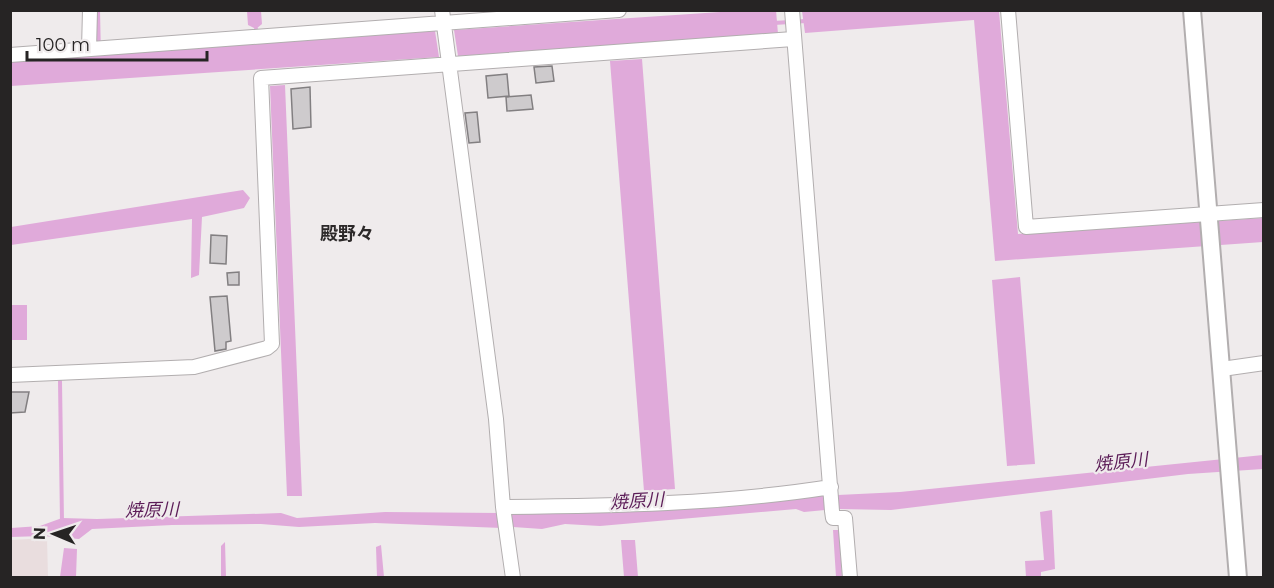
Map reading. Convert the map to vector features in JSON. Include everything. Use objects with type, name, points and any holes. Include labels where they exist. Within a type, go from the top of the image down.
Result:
[{"type":"street","points":[[90,10],[96,48]]},
{"type":"street","points":[[10,55],[257,37],[443,17],[619,10]]},
{"type":"street","points":[[792,10],[832,511],[833,518],[845,518],[850,578]]},
{"type":"street","points":[[1008,10],[1026,227],[1263,210]]},
{"type":"street","points":[[1192,10],[1238,578]]},
{"type":"street","points":[[443,17],[496,419],[503,507],[513,578]]},
{"type":"street","points":[[10,375],[194,367],[267,348],[272,344],[261,78],[793,37]]},
{"type":"street","points":[[1222,369],[1263,363]]},
{"type":"street","points":[[503,507],[592,507],[831,490]]},
{"type":"shaded area","points":[[776,10],[778,34],[458,56],[454,30],[735,11]]},
{"type":"shaded area","points":[[247,11],[261,11],[262,24],[256,29],[248,25]]},
{"type":"shaded area","points":[[802,11],[999,11],[1018,234],[1263,218],[1263,242],[995,261],[974,20],[805,33]]},
{"type":"shaded area","points":[[435,31],[439,57],[11,86],[11,62]]},
{"type":"shaded area","points":[[642,59],[675,489],[644,491],[610,61]]},
{"type":"shaded area","points":[[285,85],[302,496],[287,496],[270,86]]},
{"type":"shaded area","points":[[243,190],[250,198],[244,208],[202,217],[199,275],[191,278],[192,219],[11,245],[11,227]]},
{"type":"shaded area","points":[[1020,277],[1035,464],[1007,466],[992,280]]},
{"type":"shaded area","points":[[11,305],[27,305],[27,340],[11,340]]},
{"type":"shaded area","points":[[1263,455],[1263,469],[1188,474],[891,510],[839,509],[838,495],[900,492]]},
{"type":"shaded area","points":[[824,495],[825,510],[804,512],[796,509],[600,526],[565,524],[542,529],[513,527],[510,513],[667,510]]},
{"type":"shaded area","points":[[1052,510],[1055,569],[1041,572],[1041,577],[1026,577],[1025,561],[1044,560],[1040,512]]},
{"type":"shaded area","points":[[385,512],[500,513],[502,528],[375,523],[299,527],[261,524],[172,525],[92,529],[79,539],[43,536],[11,537],[11,528],[40,526],[62,518],[281,513],[297,518]]},
{"type":"shaded area","points":[[833,530],[839,530],[842,577],[836,577]]},
{"type":"shaded area","points":[[47,538],[48,577],[11,577],[11,540]]},
{"type":"shaded area","points":[[621,540],[635,540],[638,577],[624,577]]},
{"type":"shaded area","points":[[225,542],[226,577],[221,577],[221,546]]},
{"type":"shaded area","points":[[381,545],[384,577],[377,577],[376,547]]},
{"type":"shaded area","points":[[64,548],[77,549],[76,577],[60,577]]},
{"type":"building","points":[[552,66],[554,81],[536,83],[534,67]]},
{"type":"building","points":[[507,74],[509,96],[488,98],[486,76]]},
{"type":"building","points":[[310,87],[311,127],[293,129],[291,89]]},
{"type":"building","points":[[531,95],[533,109],[507,111],[506,97]]},
{"type":"building","points":[[477,112],[480,142],[469,143],[465,113]]},
{"type":"building","points":[[211,235],[227,236],[226,264],[210,263]]},
{"type":"building","points":[[239,272],[239,285],[228,285],[227,273]]},
{"type":"building","points":[[227,296],[231,341],[226,342],[226,349],[215,351],[210,297]]},
{"type":"building","points":[[10,392],[29,392],[25,412],[10,413]]},
{"type":"waterway","points":[[98,10],[99,56]]},
{"type":"waterway","points":[[774,23],[806,21]]},
{"type":"waterway","points":[[256,29],[257,44]]},
{"type":"waterway","points":[[60,381],[62,522]]},
{"type":"district","name":"殿野々","points":[[347,234]]},
{"type":"water label","name":"焼原川","points":[[1121,462]]},
{"type":"water label","name":"焼原川","points":[[637,501]]},
{"type":"water label","name":"焼原川","points":[[152,510]]}]
